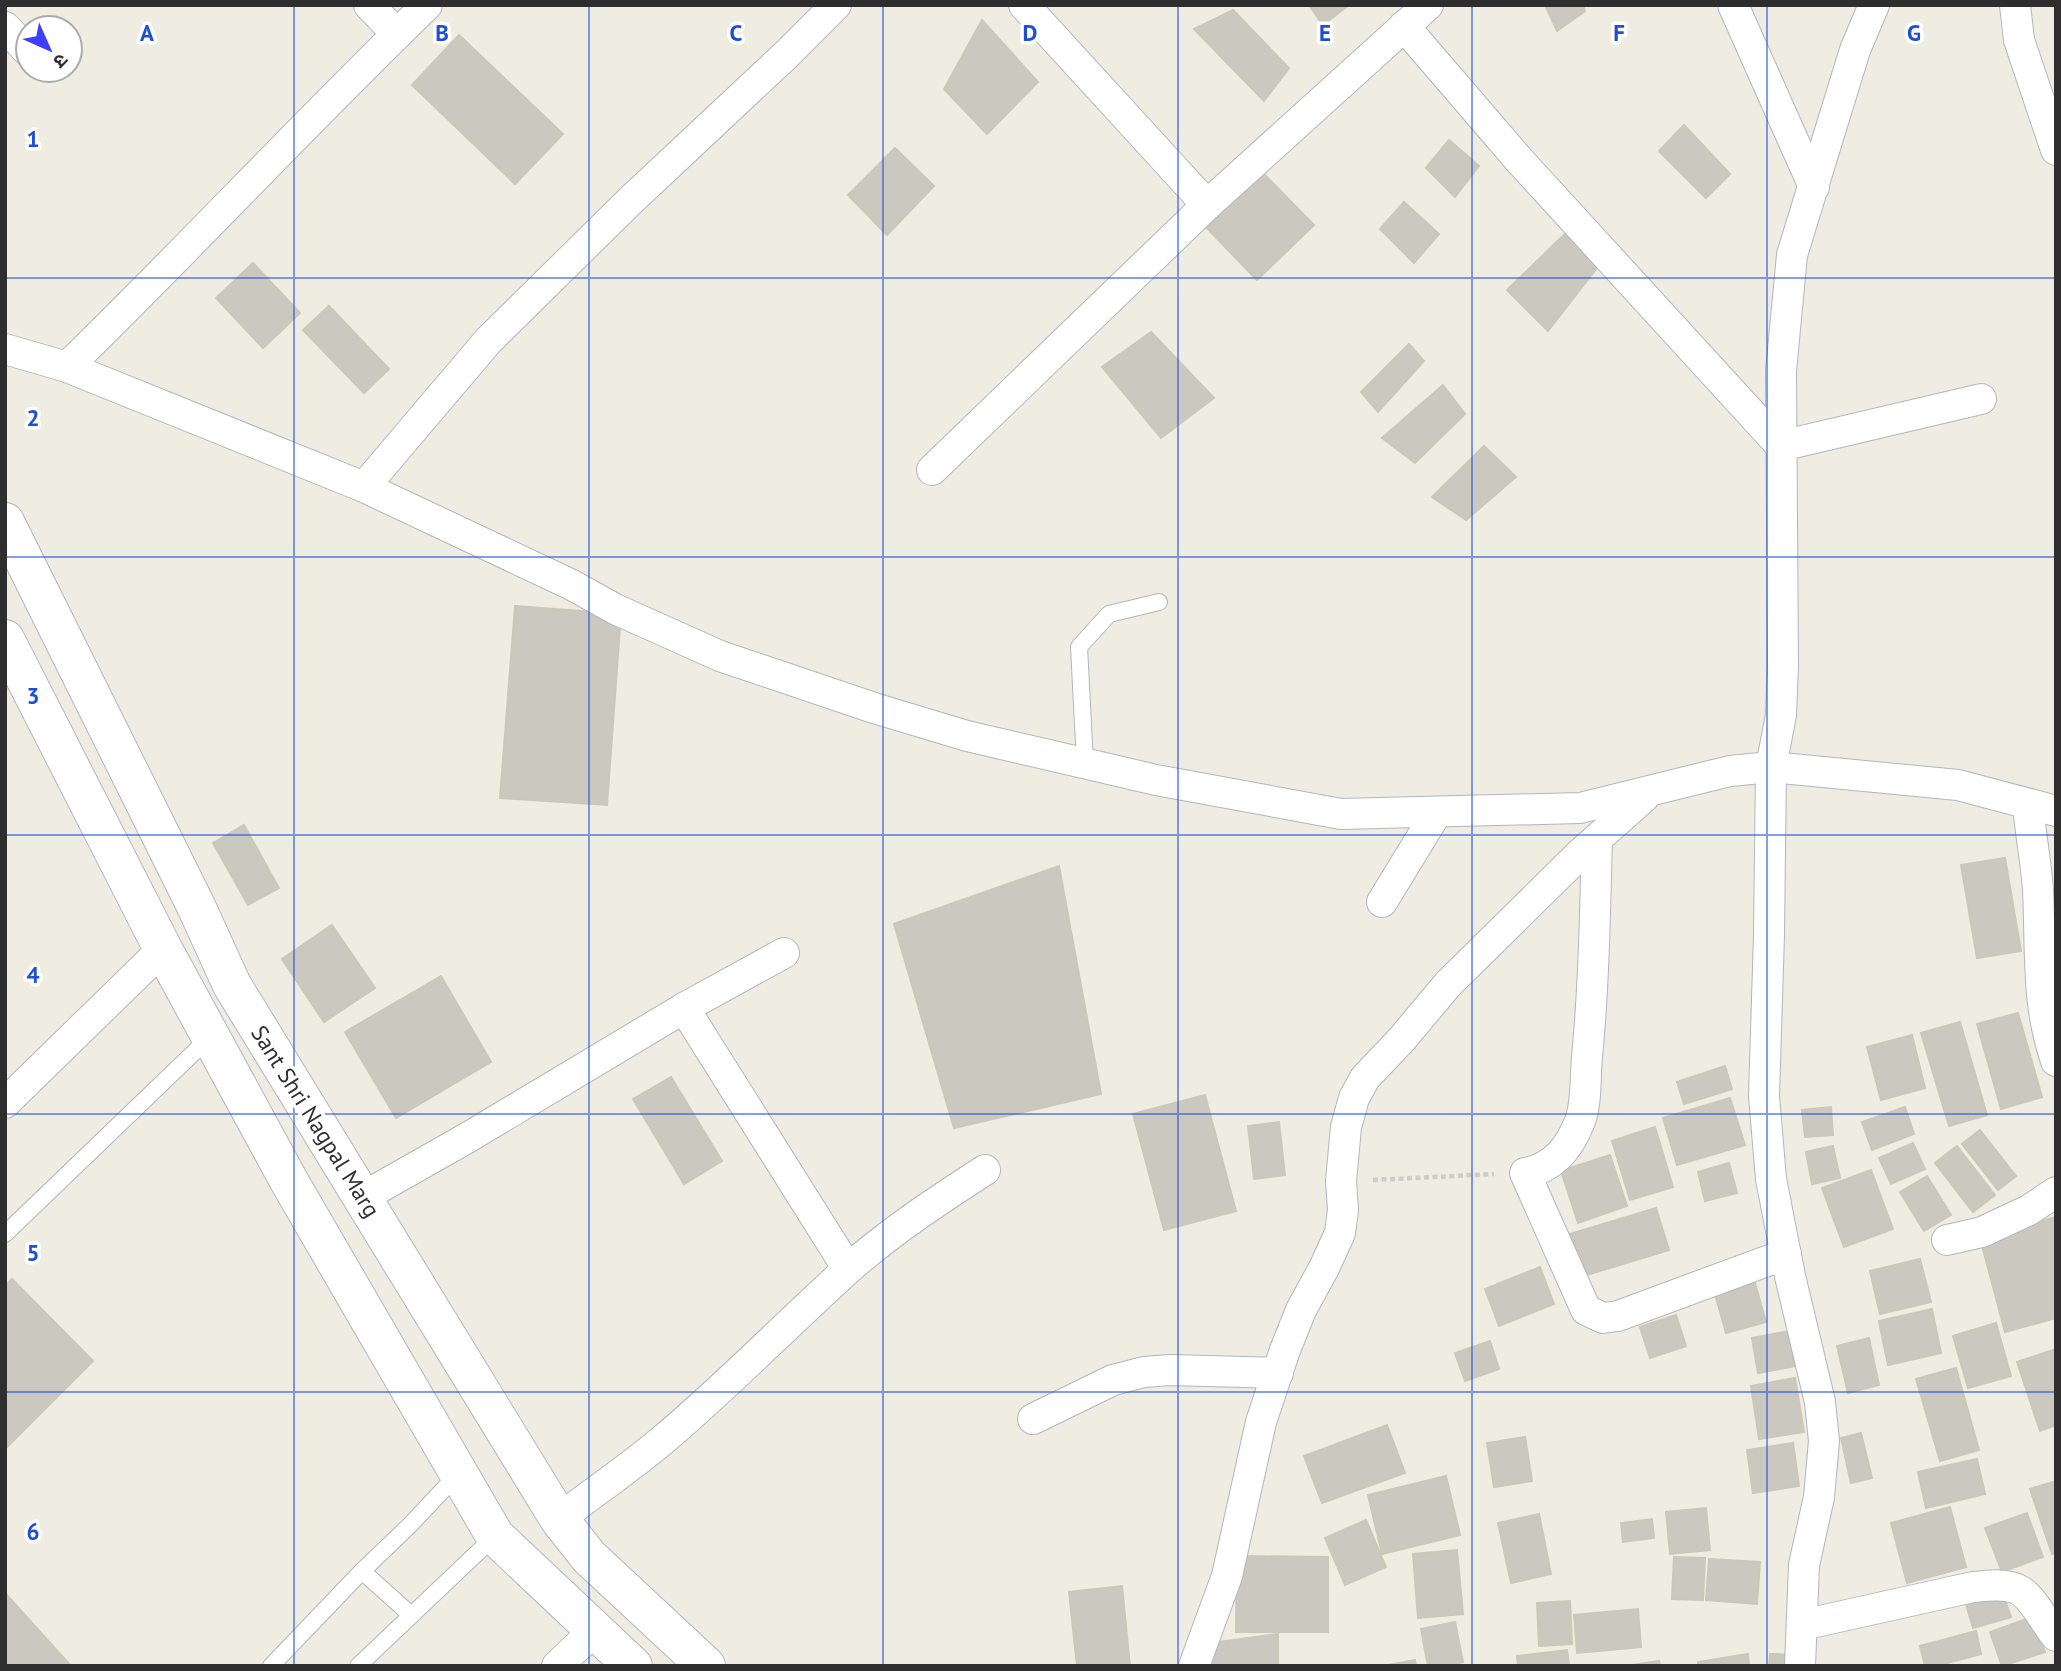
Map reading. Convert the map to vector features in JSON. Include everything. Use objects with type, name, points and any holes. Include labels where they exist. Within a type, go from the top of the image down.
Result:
[{"type":"main road","name":"Sant Shri Nagpal Marg","points":[[5,522],[196,906],[232,985],[559,1519],[589,1557],[706,1666]]},
{"type":"main road","name":"Sant Shri Nagpal Marg","points":[[5,639],[163,949],[289,1181],[495,1536],[633,1666]]},
{"type":"street","points":[[369,5],[397,34]]},
{"type":"street","points":[[67,367],[427,5]]},
{"type":"street","points":[[364,487],[488,341],[836,5]]},
{"type":"street","points":[[1024,5],[1207,205]]},
{"type":"street","points":[[932,470],[1207,205],[1427,5]]},
{"type":"street","points":[[1733,5],[1814,187]]},
{"type":"street","points":[[1800,1666],[1804,1565],[1818,1497],[1824,1441],[1820,1402],[1771,1179],[1764,1096],[1771,767],[1781,715],[1783,666],[1781,371],[1791,256],[1855,50],[1874,5]]},
{"type":"street","points":[[2015,5],[2019,40],[2056,150]]},
{"type":"street","points":[[1405,26],[1520,161],[1781,446]]},
{"type":"street","points":[[5,349],[67,367],[364,487],[572,585],[615,609],[720,656],[967,736],[1156,780],[1341,814],[1437,812],[1580,808],[1730,771],[1771,767],[1958,785],[2042,808],[2038,964],[2046,1030],[2056,1061]]},
{"type":"street","points":[[1781,446],[1981,399]]},
{"type":"street","points":[[1194,1666],[1227,1576],[1261,1422],[1301,1310],[1340,1233],[1346,1126],[1354,1098],[1365,1078],[1448,984],[1597,839],[1652,790]]},
{"type":"street","points":[[1382,902],[1437,812]]},
{"type":"street","points":[[1597,839],[1591,1023],[1581,1117],[1570,1143],[1556,1159],[1538,1170],[1525,1172],[1586,1310],[1603,1318],[1618,1316],[1786,1254]]},
{"type":"street","points":[[5,1103],[163,949]]},
{"type":"street","points":[[363,1197],[684,1008],[784,953]]},
{"type":"street","points":[[684,1008],[848,1269]]},
{"type":"street","points":[[559,1519],[663,1440],[848,1269],[939,1199],[985,1170]]},
{"type":"street","points":[[1947,1240],[1982,1232],[2029,1210],[2056,1192]]},
{"type":"street","points":[[1033,1419],[1113,1380],[1144,1372],[1170,1370],[1278,1373]]},
{"type":"street","points":[[1801,1625],[1973,1587],[1997,1585],[2017,1589],[2028,1597],[2056,1636]]},
{"type":"street","points":[[557,1666],[595,1630]]},
{"type":"lane","points":[[1085,763],[1079,647],[1109,614],[1159,603]]},
{"type":"lane","points":[[5,1234],[211,1036]]},
{"type":"lane","points":[[271,1666],[458,1474]]},
{"type":"lane","points":[[358,1666],[495,1536]]},
{"type":"lane","points":[[362,1571],[411,1615]]},
{"type":"path","points":[[1341,1181],[1525,1172]]},
{"type":"building","points":[[1309,5],[1349,5],[1323,25]]},
{"type":"building","points":[[1545,5],[1583,5],[1585,11],[1557,31]]},
{"type":"building","points":[[1233,10],[1289,68],[1264,101],[1194,29]]},
{"type":"building","points":[[982,20],[1038,82],[987,134],[944,89]]},
{"type":"building","points":[[459,35],[563,134],[515,184],[412,85]]},
{"type":"building","points":[[1684,125],[1730,174],[1706,198],[1659,151]]},
{"type":"building","points":[[1449,140],[1479,166],[1455,197],[1426,168]]},
{"type":"building","points":[[895,148],[934,186],[887,235],[848,195]]},
{"type":"building","points":[[1257,167],[1314,225],[1257,280],[1200,221]]},
{"type":"building","points":[[1404,202],[1439,234],[1414,263],[1380,229]]},
{"type":"building","points":[[1572,227],[1600,264],[1548,331],[1507,290]]},
{"type":"building","points":[[253,263],[300,313],[263,348],[216,298]]},
{"type":"building","points":[[329,306],[389,369],[364,393],[303,330]]},
{"type":"building","points":[[1151,332],[1214,398],[1161,438],[1102,367]]},
{"type":"building","points":[[1409,344],[1424,361],[1378,412],[1361,392]]},
{"type":"building","points":[[1443,385],[1465,414],[1415,463],[1382,438]]},
{"type":"building","points":[[1484,446],[1516,477],[1466,520],[1432,497]]},
{"type":"building","points":[[515,606],[621,614],[607,805],[500,798]]},
{"type":"building","points":[[244,825],[279,888],[248,905],[213,843]]},
{"type":"building","points":[[2005,858],[2021,951],[1977,958],[1961,865]]},
{"type":"building","points":[[1059,866],[1101,1094],[954,1128],[894,924]]},
{"type":"building","points":[[332,925],[375,988],[324,1022],[282,959]]},
{"type":"building","points":[[441,976],[491,1062],[396,1118],[345,1032]]},
{"type":"building","points":[[2018,1013],[2042,1097],[2001,1109],[1977,1024]]},
{"type":"building","points":[[1960,1022],[1987,1115],[1949,1126],[1921,1033]]},
{"type":"building","points":[[1912,1035],[1925,1088],[1881,1100],[1867,1047]]},
{"type":"building","points":[[1725,1066],[1732,1089],[1684,1104],[1677,1082]]},
{"type":"building","points":[[671,1077],[722,1161],[684,1184],[633,1099]]},
{"type":"building","points":[[1205,1095],[1236,1211],[1164,1230],[1133,1114]]},
{"type":"building","points":[[1730,1098],[1745,1145],[1677,1165],[1663,1118]]},
{"type":"building","points":[[1831,1107],[1833,1135],[1805,1137],[1802,1110]]},
{"type":"building","points":[[1905,1107],[1914,1134],[1872,1150],[1862,1122]]},
{"type":"building","points":[[1279,1122],[1285,1175],[1254,1179],[1248,1126]]},
{"type":"building","points":[[1655,1127],[1673,1187],[1630,1200],[1612,1141]]},
{"type":"building","points":[[1980,1130],[2016,1176],[1998,1190],[1962,1144]]},
{"type":"building","points":[[1913,1143],[1925,1169],[1891,1184],[1879,1158]]},
{"type":"building","points":[[1833,1146],[1840,1178],[1812,1184],[1806,1152]]},
{"type":"building","points":[[1957,1146],[1995,1195],[1973,1212],[1935,1163]]},
{"type":"building","points":[[1610,1155],[1627,1206],[1578,1223],[1561,1171]]},
{"type":"building","points":[[1729,1163],[1737,1193],[1705,1201],[1698,1172]]},
{"type":"building","points":[[1871,1170],[1893,1229],[1844,1247],[1822,1188]]},
{"type":"building","points":[[1927,1176],[1951,1215],[1924,1231],[1900,1192]]},
{"type":"building","points":[[1656,1208],[1669,1250],[1580,1277],[1567,1235]]},
{"type":"building","points":[[2056,1217],[2056,1318],[2005,1332],[1980,1238]]},
{"type":"building","points":[[1920,1259],[1931,1302],[1880,1314],[1870,1271]]},
{"type":"building","points":[[1540,1267],[1554,1304],[1499,1326],[1485,1289]]},
{"type":"building","points":[[1753,1276],[1766,1322],[1726,1333],[1713,1287]]},
{"type":"building","points":[[12,1279],[93,1361],[5,1449],[5,1286]]},
{"type":"building","points":[[1932,1309],[1941,1353],[1888,1365],[1879,1321]]},
{"type":"building","points":[[1676,1315],[1686,1346],[1650,1358],[1640,1327]]},
{"type":"building","points":[[1996,1323],[2011,1376],[1968,1388],[1953,1336]]},
{"type":"building","points":[[1790,1331],[1796,1366],[1758,1373],[1752,1338]]},
{"type":"building","points":[[1869,1338],[1879,1385],[1848,1393],[1837,1346]]},
{"type":"building","points":[[1490,1341],[1499,1369],[1465,1381],[1455,1353]]},
{"type":"building","points":[[2056,1349],[2056,1425],[2040,1431],[2017,1362]]},
{"type":"building","points":[[1956,1368],[1979,1450],[1940,1461],[1916,1379]]},
{"type":"building","points":[[1795,1378],[1804,1432],[1759,1439],[1751,1386]]},
{"type":"building","points":[[1387,1425],[1405,1473],[1322,1503],[1304,1456]]},
{"type":"building","points":[[1861,1433],[1872,1478],[1851,1483],[1841,1438]]},
{"type":"building","points":[[1525,1437],[1532,1481],[1494,1487],[1487,1443]]},
{"type":"building","points":[[1793,1443],[1799,1486],[1753,1493],[1747,1450]]},
{"type":"building","points":[[1977,1459],[1985,1494],[1926,1508],[1918,1472]]},
{"type":"building","points":[[1446,1476],[1460,1535],[1382,1554],[1368,1495]]},
{"type":"building","points":[[2056,1481],[2056,1553],[2052,1554],[2030,1489]]},
{"type":"building","points":[[1950,1507],[1966,1567],[1907,1583],[1891,1523]]},
{"type":"building","points":[[1706,1508],[1710,1550],[1670,1554],[1666,1512]]},
{"type":"building","points":[[2027,1513],[2043,1557],[2002,1572],[1985,1528]]},
{"type":"building","points":[[1539,1514],[1551,1574],[1511,1583],[1498,1523]]},
{"type":"building","points":[[1652,1519],[1654,1538],[1623,1542],[1621,1523]]},
{"type":"building","points":[[1366,1520],[1386,1567],[1345,1585],[1325,1538]]},
{"type":"building","points":[[1457,1550],[1463,1614],[1418,1618],[1413,1554]]},
{"type":"building","points":[[1237,1556],[1328,1557],[1328,1632],[1236,1632]]},
{"type":"building","points":[[1674,1557],[1705,1558],[1703,1600],[1672,1599]]},
{"type":"building","points":[[1709,1559],[1760,1562],[1757,1604],[1706,1600]]},
{"type":"building","points":[[1122,1586],[1130,1666],[1077,1666],[1069,1592]]},
{"type":"building","points":[[2002,1591],[2011,1617],[1973,1628],[1964,1597]]},
{"type":"building","points":[[5,1593],[71,1666],[5,1666]]},
{"type":"building","points":[[1570,1601],[1572,1644],[1539,1646],[1537,1603]]},
{"type":"building","points":[[1638,1609],[1641,1647],[1577,1653],[1574,1615]]},
{"type":"building","points":[[2032,1617],[2045,1652],[2002,1666],[1990,1632]]},
{"type":"building","points":[[1455,1622],[1463,1662],[1428,1666],[1421,1629]]},
{"type":"building","points":[[1976,1631],[1981,1654],[1936,1666],[1925,1666],[1920,1646]]},
{"type":"building","points":[[1278,1634],[1278,1666],[1204,1666],[1205,1644]]},
{"type":"building","points":[[1567,1650],[1569,1666],[1518,1666],[1517,1656]]},
{"type":"building","points":[[1748,1654],[1749,1666],[1698,1666],[1698,1662]]},
{"type":"building","points":[[1770,1654],[1799,1655],[1798,1666],[1769,1666]]},
{"type":"building","points":[[1415,1660],[1416,1666],[1383,1666]]},
{"type":"building","points":[[1659,1661],[1660,1666],[1626,1666]]}]
